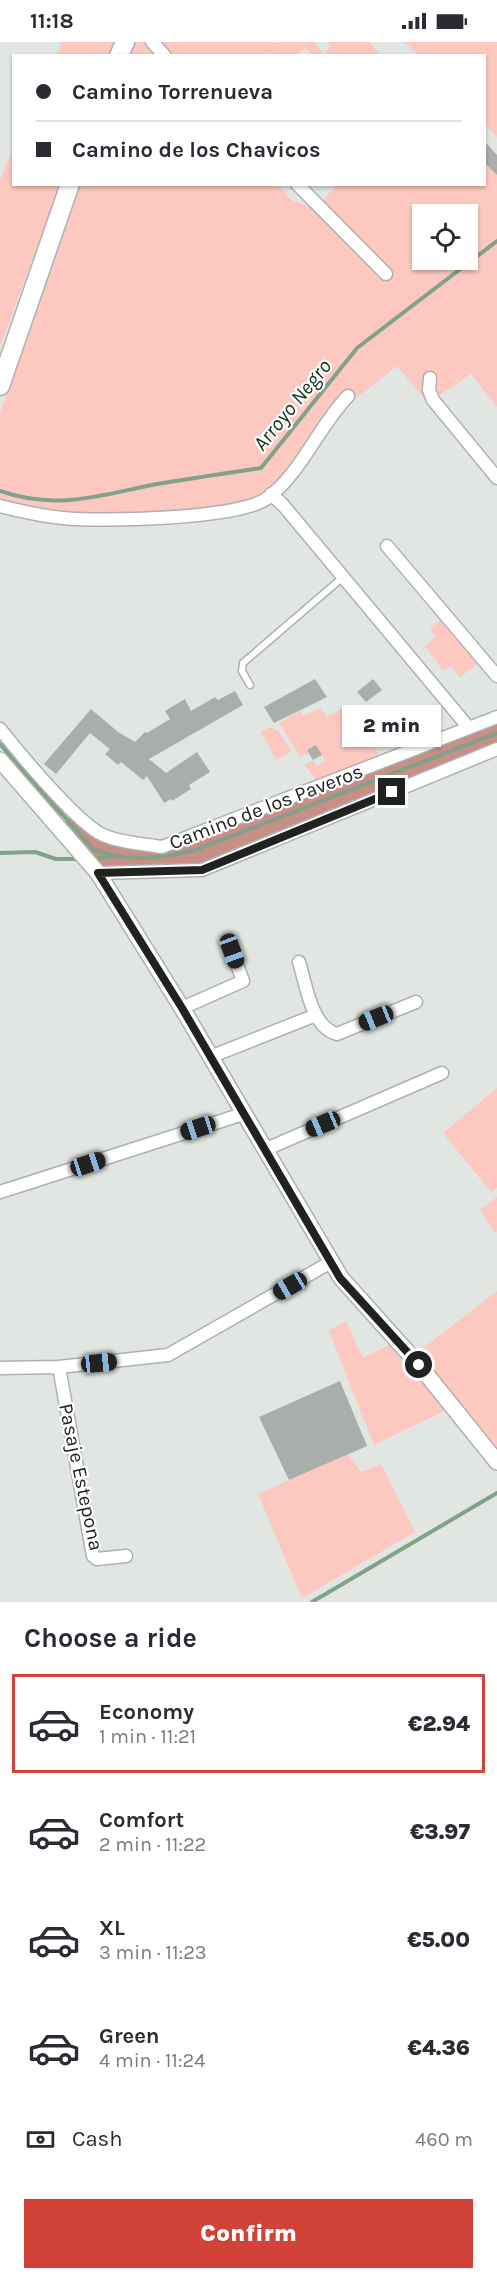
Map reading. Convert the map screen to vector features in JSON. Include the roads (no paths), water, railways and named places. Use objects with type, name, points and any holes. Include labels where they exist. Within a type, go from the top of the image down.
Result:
[{"type":"main road","points":[[0,386],[69,186]]},
{"type":"street","points":[[152,42],[163,54]]},
{"type":"street","points":[[299,186],[386,274]]},
{"type":"street","points":[[430,378],[429,390],[433,400],[497,478]]},
{"type":"street","points":[[0,506],[63,519],[153,517],[228,510],[260,502],[283,483],[329,417],[348,396]]},
{"type":"street","points":[[271,495],[283,505],[468,728]]},
{"type":"street","points":[[387,546],[497,675]]},
{"type":"street","name":"Camino de los Paveros","points":[[0,729],[6,755],[65,818],[102,835],[167,847],[497,717]]},
{"type":"street","points":[[98,873],[202,870],[497,749]]},
{"type":"street","points":[[6,755],[65,818],[182,1008],[340,1278],[419,1365],[497,1462]]},
{"type":"street","points":[[182,1008],[243,981],[232,951]]},
{"type":"street","points":[[299,962],[316,1015],[327,1030],[337,1034],[416,1002]]},
{"type":"street","points":[[210,1058],[316,1015]]},
{"type":"street","points":[[264,1150],[442,1073]]},
{"type":"street","points":[[0,1192],[243,1114]]},
{"type":"street","points":[[0,1368],[59,1367],[168,1355],[331,1262]]},
{"type":"street","name":"Pasaje Estepona","points":[[59,1367],[93,1556],[97,1559],[126,1556]]},
{"type":"lane","points":[[250,685],[242,671],[243,663],[342,578]]},
{"type":"waterway","name":"Arroyo Negro","points":[[0,491],[41,500],[79,499],[261,468],[357,348],[497,241]]},
{"type":"waterway","points":[[0,744],[93,849],[119,856],[146,858],[198,849],[497,733]]},
{"type":"waterway","points":[[0,853],[35,852],[56,859],[76,859]]},
{"type":"waterway","points":[[98,858],[112,857]]},
{"type":"waterway","points":[[312,1602],[497,1493]]}]
